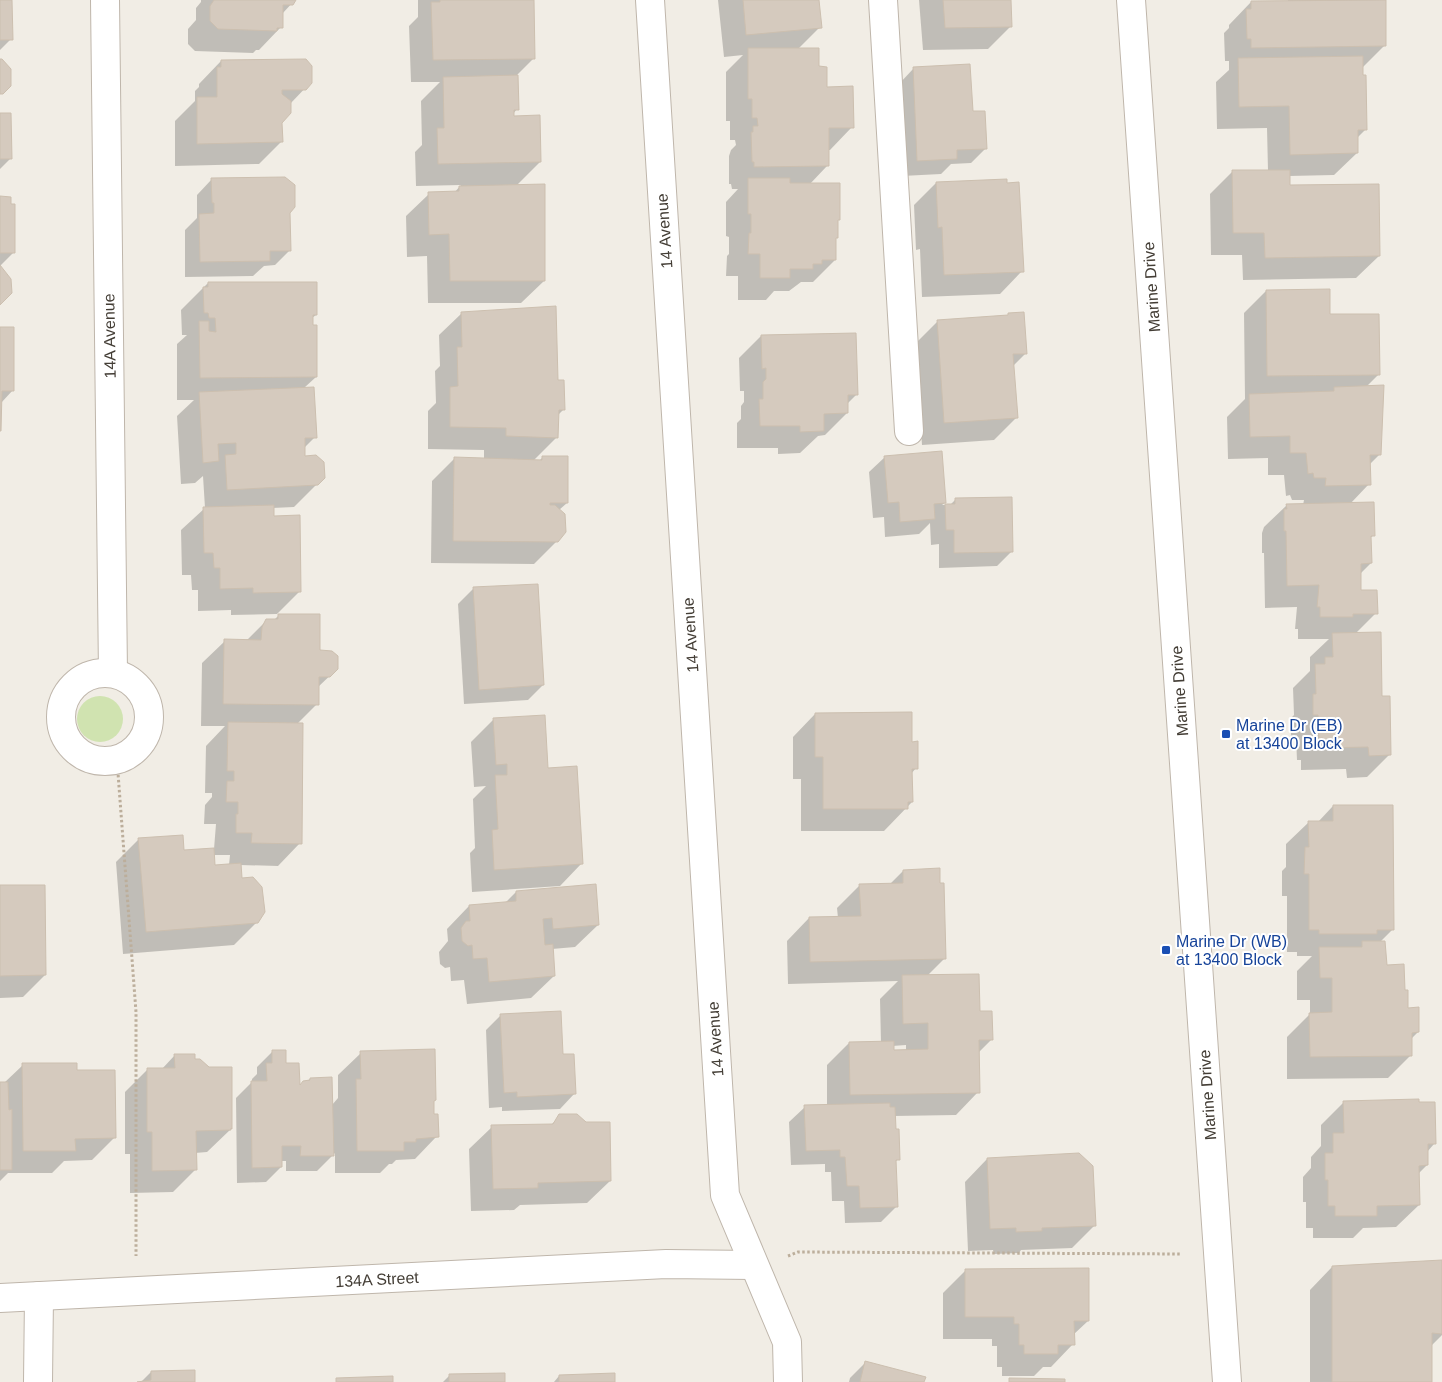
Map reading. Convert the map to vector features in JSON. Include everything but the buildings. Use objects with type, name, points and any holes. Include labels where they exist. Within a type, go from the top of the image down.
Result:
[{"type":"street","name":"14A Avenue","points":[[105,0],[113,673]]},
{"type":"street","name":"14 Avenue","points":[[650,0],[725,1195],[787,1342],[788,1382]]},
{"type":"street","points":[[883,0],[909,431]]},
{"type":"street","name":"Marine Drive","points":[[1131,0],[1227,1382]]},
{"type":"street","points":[[98,672],[113,673],[126,677],[144,695],[148,708],[149,721],[146,734],[139,746],[117,760],[102,761],[88,758],[75,751],[66,740],[61,726],[64,697],[73,685],[85,677],[98,672]]},
{"type":"street","name":"134A Street","points":[[0,1298],[666,1264],[753,1265]]},
{"type":"street","points":[[38,1382],[39,1296]]},
{"type":"path","points":[[117,760],[136,1012],[136,1259]]},
{"type":"path","points":[[784,1257],[798,1252],[1182,1254]]},
{"type":"green space","points":[[95,696],[105,696],[117,702],[122,710],[122,728],[117,736],[109,741],[95,742],[87,739],[80,732],[77,724],[77,714],[80,706],[87,699]]},
{"type":"place","name":"Marine Dr (EB) at 13400 Block","points":[[1226,734]]},
{"type":"place","name":"Marine Dr (WB) at 13400 Block","points":[[1166,950]]}]
